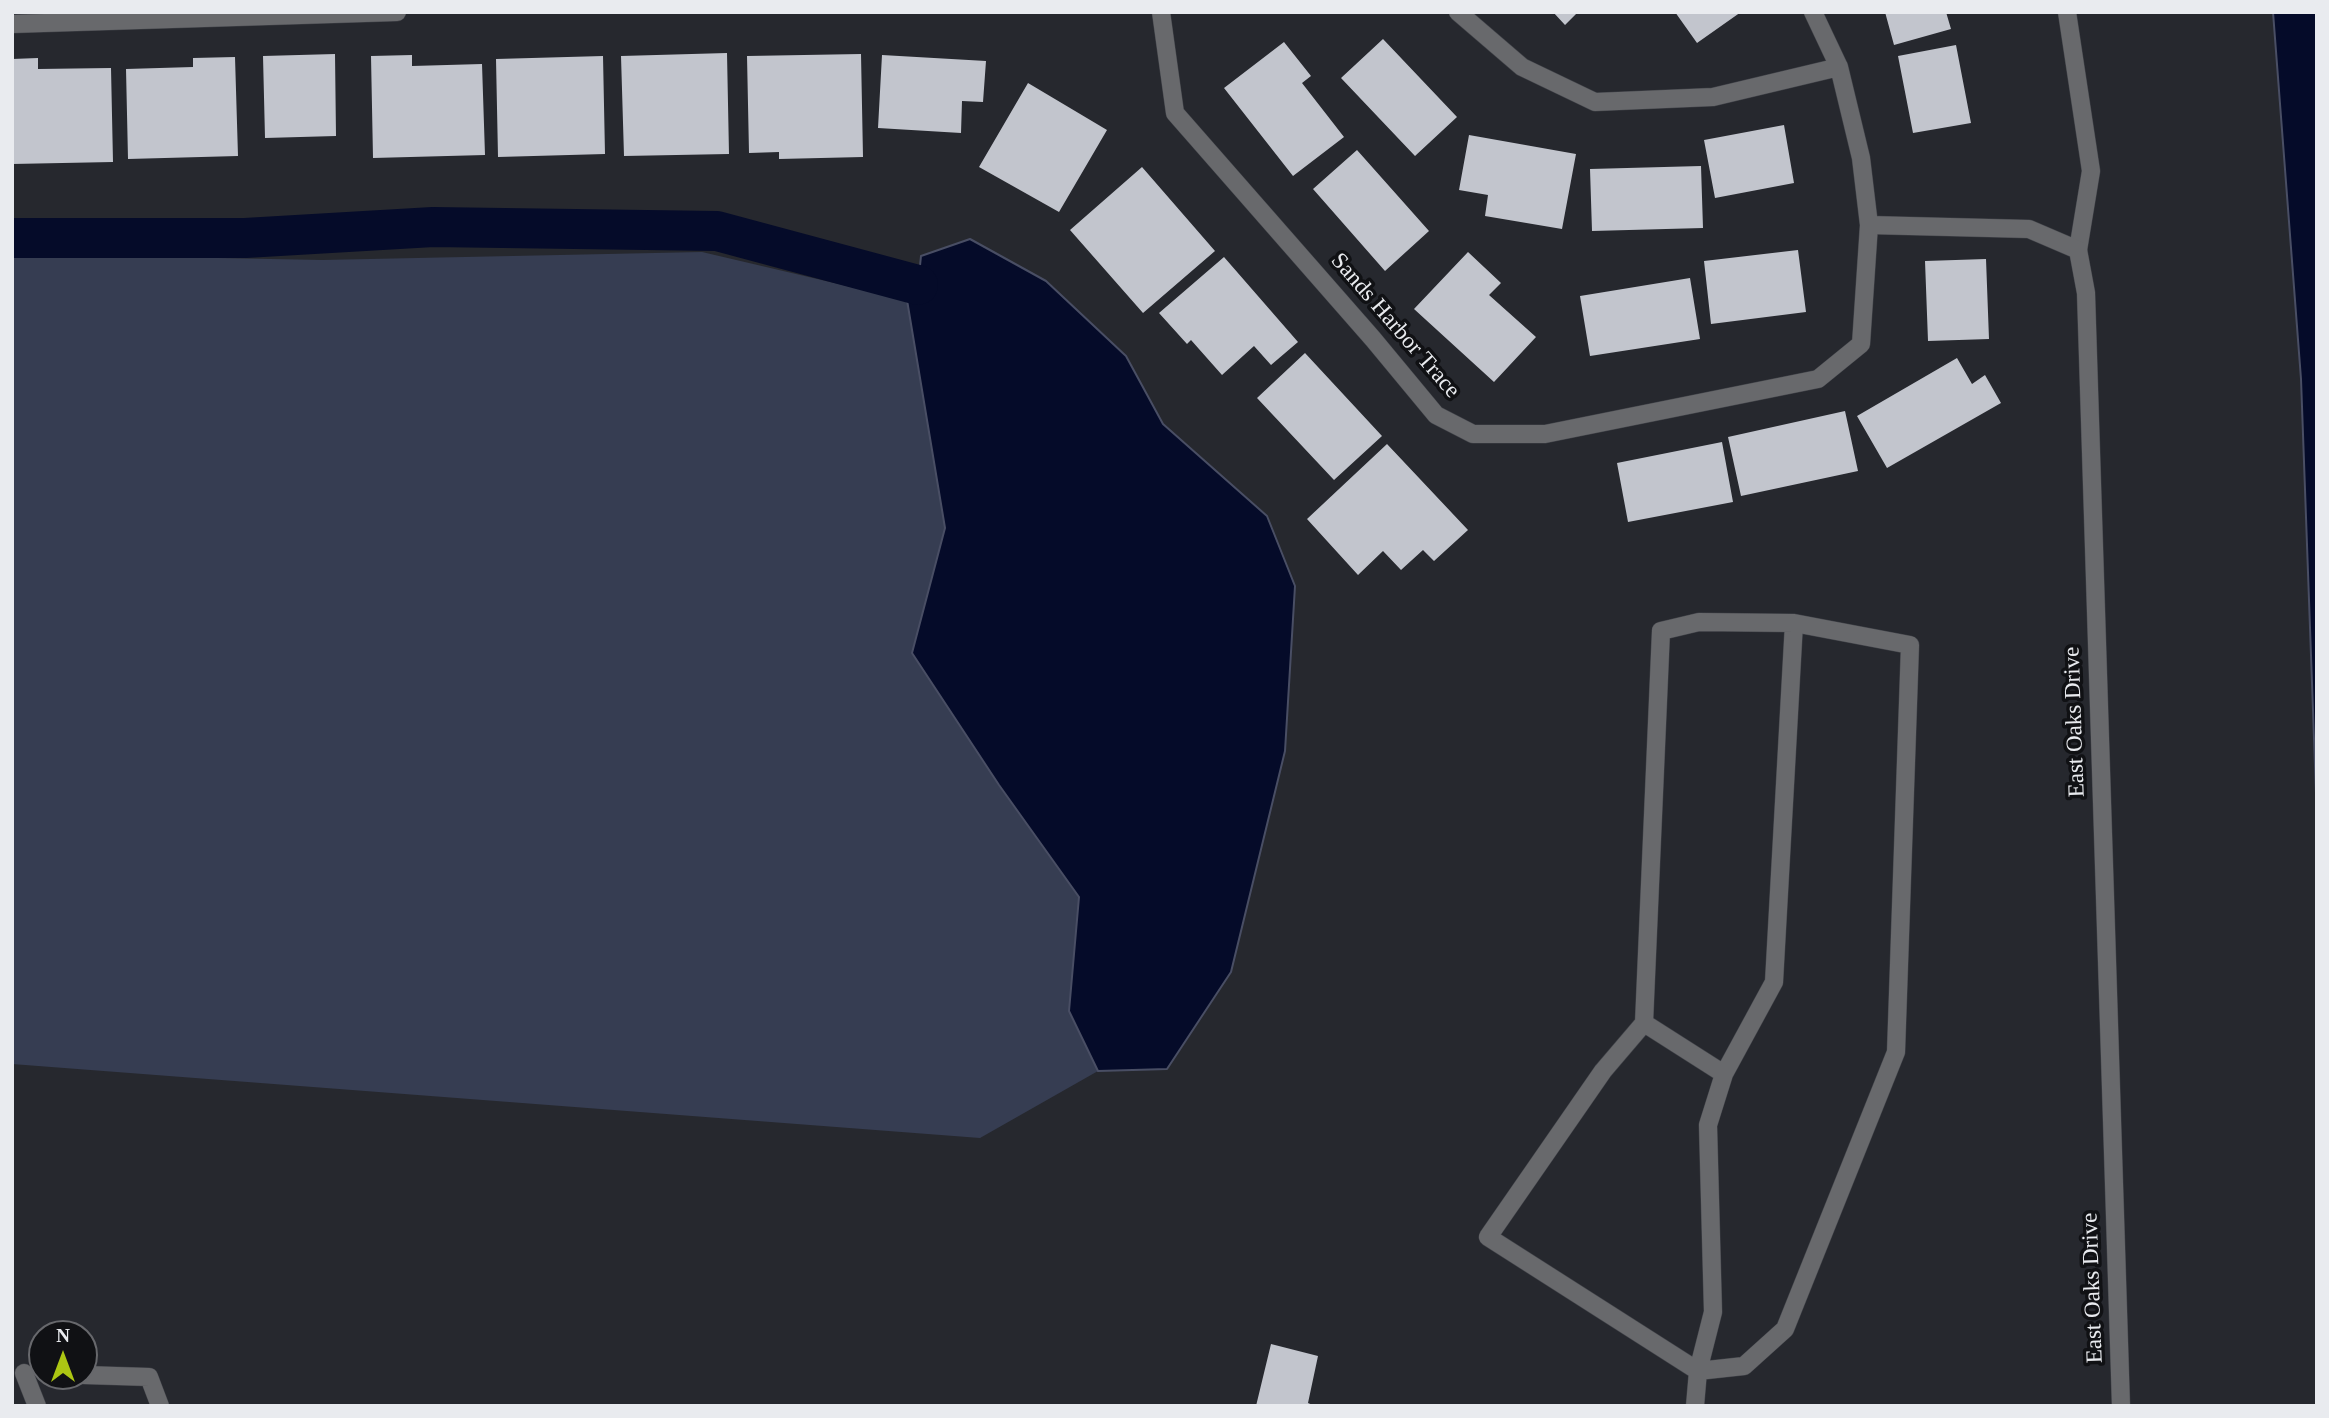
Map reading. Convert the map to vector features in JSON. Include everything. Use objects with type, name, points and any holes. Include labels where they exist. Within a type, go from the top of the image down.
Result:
[{"type":"street","points":[[12,24],[397,12]]},
{"type":"street","name":"Sands Harbor Trace","points":[[1161,12],[1175,113],[1436,415],[1473,433],[1545,433],[1818,379],[1861,344],[1869,225],[1861,158],[1839,67],[1813,12]]},
{"type":"street","points":[[1458,12],[1522,67],[1595,102],[1713,97],[1839,67]]},
{"type":"street","name":"East Oaks Drive","points":[[2067,12],[2091,171],[2078,250],[2086,293],[2121,1406]]},
{"type":"street","points":[[1869,225],[2029,229],[2078,250]]},
{"type":"street","points":[[1699,622],[1794,623],[1910,645],[1896,1052],[1785,1329],[1744,1366],[1698,1371],[1488,1237],[1603,1071],[1644,1023],[1661,631],[1699,622]]},
{"type":"street","points":[[1695,1406],[1698,1371],[1713,1312],[1708,1125],[1724,1074],[1774,982],[1794,623]]},
{"type":"street","points":[[1644,1023],[1724,1074]]},
{"type":"street","points":[[18,1373],[37,1406]]},
{"type":"street","points":[[98,1375],[149,1377],[160,1406]]},
{"type":"shaded area","points":[[2273,12],[2317,12],[2317,821],[2301,379]]},
{"type":"shaded area","points":[[970,239],[1046,281],[1126,356],[1163,424],[1267,516],[1295,586],[1285,751],[1231,972],[1167,1069],[1098,1071],[1069,1011],[1079,897],[999,785],[912,653],[945,528],[907,300],[918,285],[921,256]]},
{"type":"shaded area","points":[[702,252],[907,300],[945,528],[912,653],[999,785],[1079,897],[1069,1010],[1098,1071],[980,1138],[12,1064],[12,254],[322,260]]},
{"type":"building","points":[[1553,12],[1578,12],[1565,25]]},
{"type":"building","points":[[1675,12],[1741,12],[1697,43]]},
{"type":"building","points":[[1885,12],[1946,12],[1951,29],[1894,45]]},
{"type":"building","points":[[1383,39],[1457,117],[1415,156],[1341,78]]},
{"type":"building","points":[[1284,42],[1311,76],[1302,83],[1344,137],[1293,176],[1224,88]]},
{"type":"building","points":[[1956,45],[1971,123],[1913,133],[1898,56]]},
{"type":"building","points":[[727,53],[729,154],[624,156],[621,56]]},
{"type":"building","points":[[335,54],[336,136],[265,138],[263,56]]},
{"type":"building","points":[[861,54],[863,157],[779,159],[779,152],[749,153],[747,56]]},
{"type":"building","points":[[412,55],[412,66],[482,64],[485,155],[373,158],[371,56]]},
{"type":"building","points":[[882,55],[986,61],[983,102],[962,101],[961,133],[878,128]]},
{"type":"building","points":[[603,56],[605,154],[498,157],[496,59]]},
{"type":"building","points":[[235,57],[238,156],[128,159],[126,69],[193,67],[193,58]]},
{"type":"building","points":[[38,58],[38,69],[111,68],[113,162],[12,164],[12,59]]},
{"type":"building","points":[[1028,83],[1107,130],[1059,212],[979,167]]},
{"type":"building","points":[[1784,125],[1794,183],[1715,198],[1704,140]]},
{"type":"building","points":[[1469,135],[1576,154],[1562,229],[1485,216],[1488,195],[1459,190]]},
{"type":"building","points":[[1357,150],[1429,231],[1385,271],[1313,189]]},
{"type":"building","points":[[1701,166],[1703,228],[1592,231],[1590,169]]},
{"type":"building","points":[[1142,167],[1215,251],[1143,313],[1070,230]]},
{"type":"building","points":[[1798,250],[1806,312],[1711,324],[1704,261]]},
{"type":"building","points":[[1468,252],[1501,283],[1489,295],[1536,337],[1494,382],[1414,309]]},
{"type":"building","points":[[1224,257],[1298,342],[1271,365],[1254,346],[1222,375],[1191,340],[1187,344],[1159,313]]},
{"type":"building","points":[[1986,259],[1989,339],[1928,341],[1925,261]]},
{"type":"building","points":[[1690,278],[1700,339],[1590,356],[1580,296]]},
{"type":"building","points":[[1305,353],[1382,436],[1334,480],[1257,398]]},
{"type":"building","points":[[1957,358],[1972,384],[1985,375],[2001,403],[1887,468],[1857,416]]},
{"type":"building","points":[[1845,411],[1858,471],[1741,496],[1728,437]]},
{"type":"building","points":[[1722,442],[1733,502],[1628,522],[1617,463]]},
{"type":"building","points":[[1387,444],[1468,530],[1434,561],[1423,550],[1401,570],[1383,551],[1358,575],[1307,519]]},
{"type":"building","points":[[1271,1344],[1318,1356],[1308,1403],[1315,1406],[1256,1406]]},
{"type":"waterway","points":[[12,238],[245,238],[433,227],[717,231],[918,285]]}]
